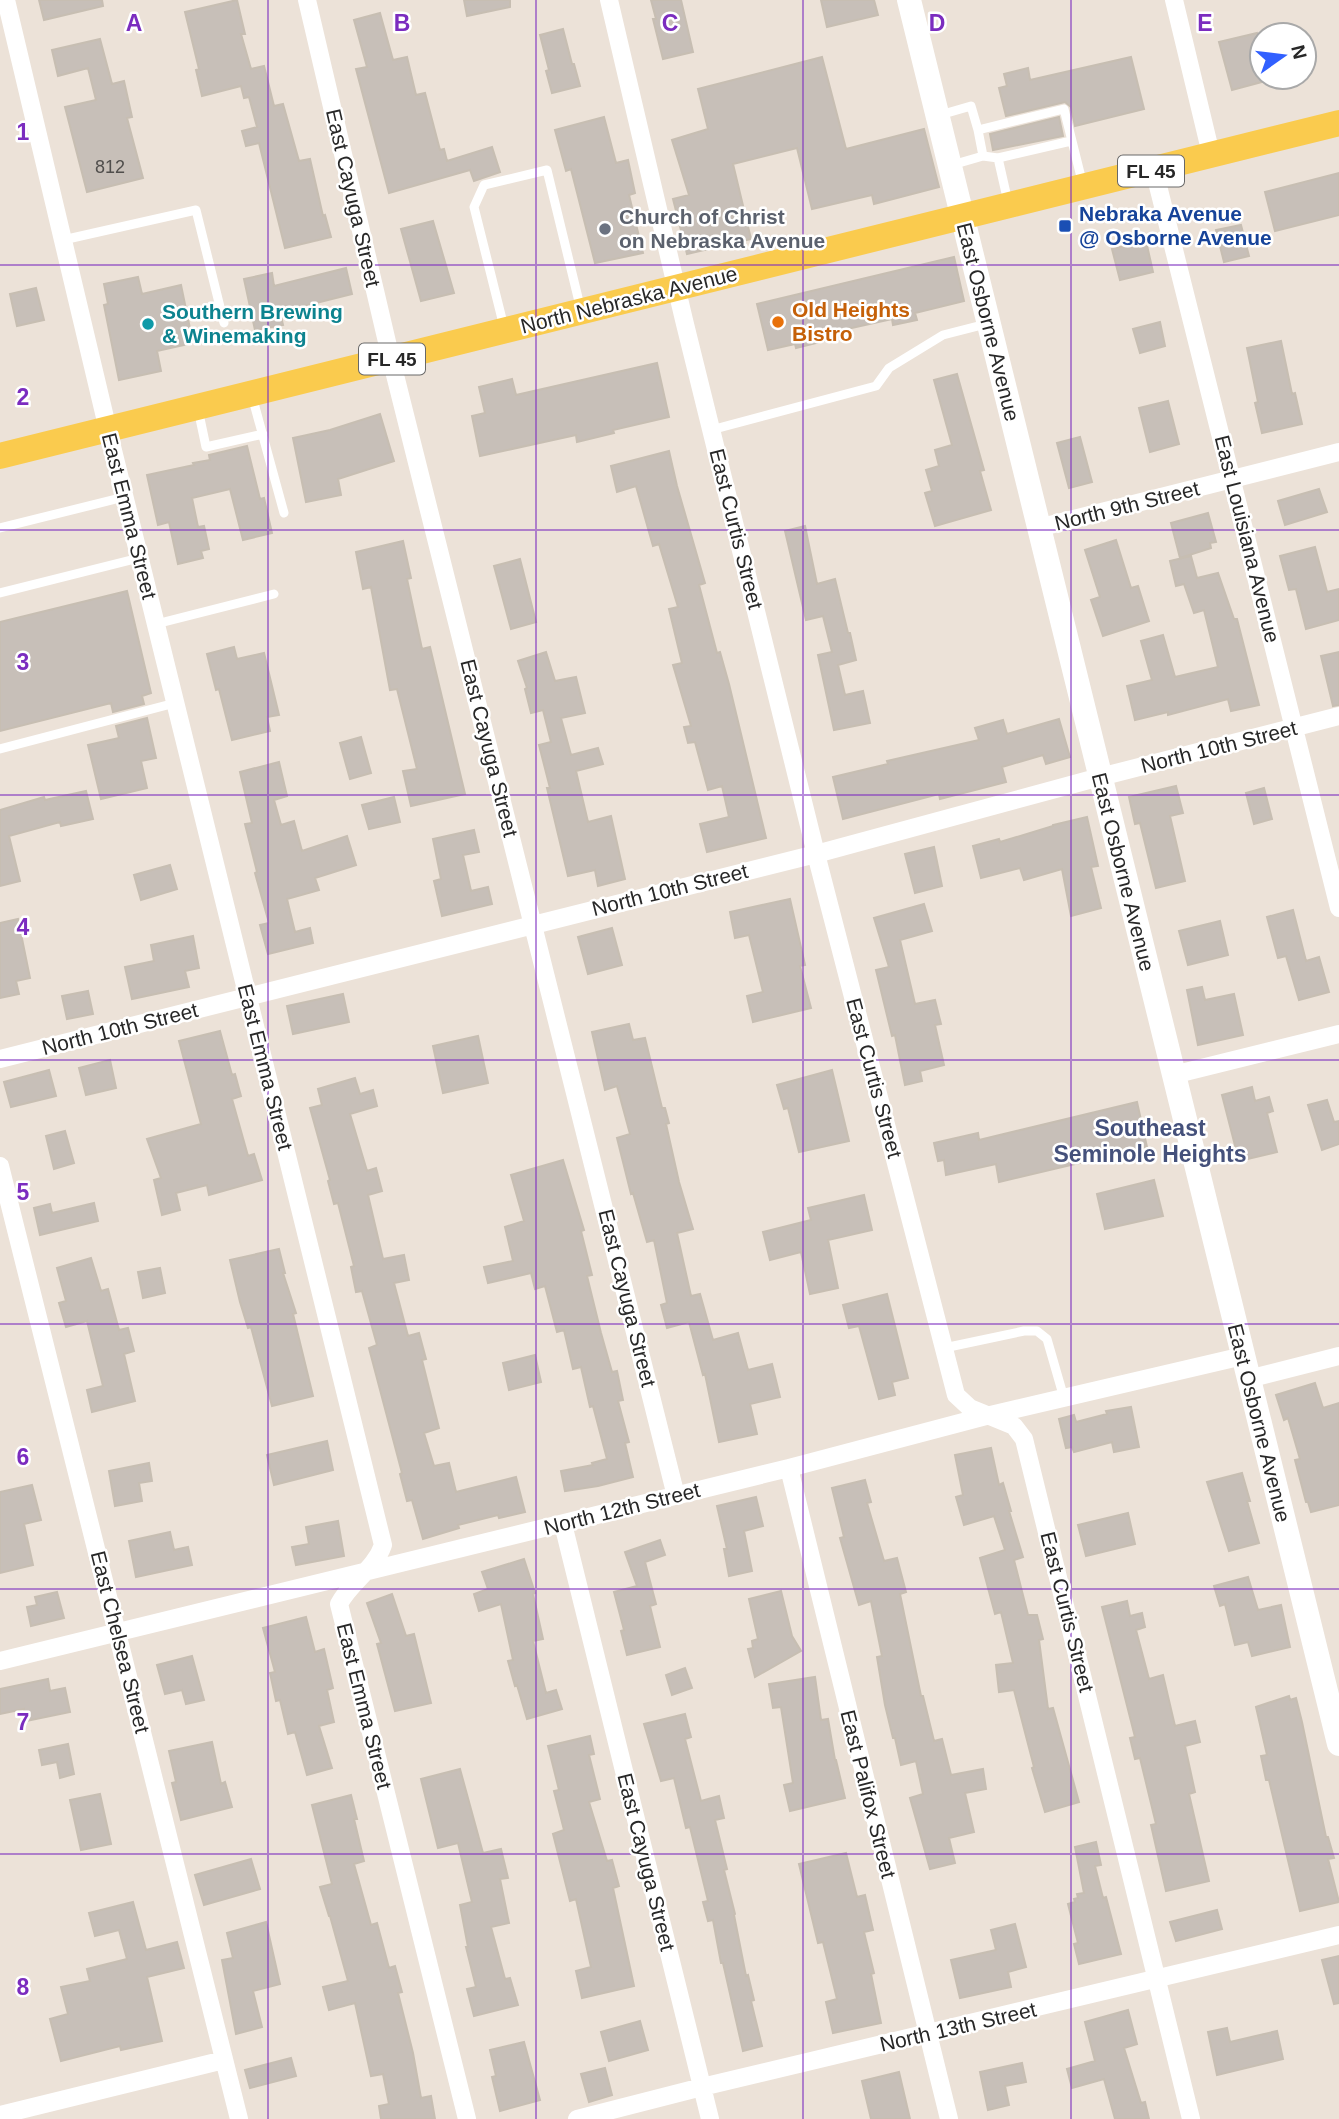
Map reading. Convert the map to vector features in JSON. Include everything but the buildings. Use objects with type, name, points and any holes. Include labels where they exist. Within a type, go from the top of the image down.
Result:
[{"type":"main road","name":"North Nebraska Avenue","points":[[1,451],[107,430],[1339,123]]},
{"type":"street","name":"East Emma Street","points":[[6,0],[107,430],[383,1545],[380,1554],[345,1592],[339,1604],[467,2119]]},
{"type":"street","name":"East Cayuga Street","points":[[307,0],[391,359],[676,1496]]},
{"type":"street","name":"East Curtis Street","points":[[609,0],[676,288],[816,854],[956,1395],[970,1408],[1014,1426],[1024,1438],[1191,2119]]},
{"type":"street","name":"East Osborne Avenue","points":[[909,0],[1246,1367],[1331,1679],[1339,1744]]},
{"type":"street","points":[[1174,0],[1211,154]]},
{"type":"street","name":"East Louisiana Avenue","points":[[1154,170],[1339,908]]},
{"type":"street","name":"North 9th Street","points":[[1038,528],[1339,452]]},
{"type":"street","name":"North 10th Street","points":[[0,1059],[816,854],[1339,716]]},
{"type":"street","points":[[1173,1075],[1339,1034]]},
{"type":"street","name":"East Chelsea Street","points":[[0,1166],[239,2119]]},
{"type":"street","name":"North 12th Street","points":[[0,1661],[1064,1398],[1246,1367],[1339,1356]]},
{"type":"street","name":"East Palifox Street","points":[[789,1468],[948,2119]]},
{"type":"street","name":"East Cayuga Street","points":[[563,1524],[710,2119]]},
{"type":"street","name":"North 13th Street","points":[[577,2119],[1339,1935]]},
{"type":"street","points":[[0,2115],[224,2060]]},
{"type":"lane","points":[[937,115],[971,106],[983,156]]},
{"type":"lane","points":[[978,130],[1012,126],[1064,109],[1084,187]]},
{"type":"lane","points":[[950,165],[983,156],[998,158],[1018,150],[1071,141]]},
{"type":"lane","points":[[998,158],[1008,205]]},
{"type":"lane","points":[[505,331],[474,207],[484,184],[547,170],[581,311]]},
{"type":"lane","points":[[63,240],[196,211],[223,323]]},
{"type":"lane","points":[[711,430],[876,386],[889,368],[943,335],[988,323]]},
{"type":"lane","points":[[252,394],[284,513]]},
{"type":"lane","points":[[198,407],[206,447],[263,434]]},
{"type":"lane","points":[[0,528],[124,497]]},
{"type":"lane","points":[[0,593],[139,558]]},
{"type":"lane","points":[[156,624],[274,594]]},
{"type":"lane","points":[[0,749],[175,703]]},
{"type":"lane","points":[[944,1348],[1024,1331],[1037,1331],[1047,1339],[1064,1398]]},
{"type":"place","name":"Nebraka Avenue @ Osborne Avenue","points":[[1065,226]]},
{"type":"place","name":"Church of Christ on Nebraska Avenue","points":[[605,229]]},
{"type":"place","name":"Old Heights Bistro","points":[[778,322]]},
{"type":"place","name":"Southern Brewing & Winemaking","points":[[148,324]]},
{"type":"district","name":"Southeast Seminole Heights","points":[[1150,1141]]}]
